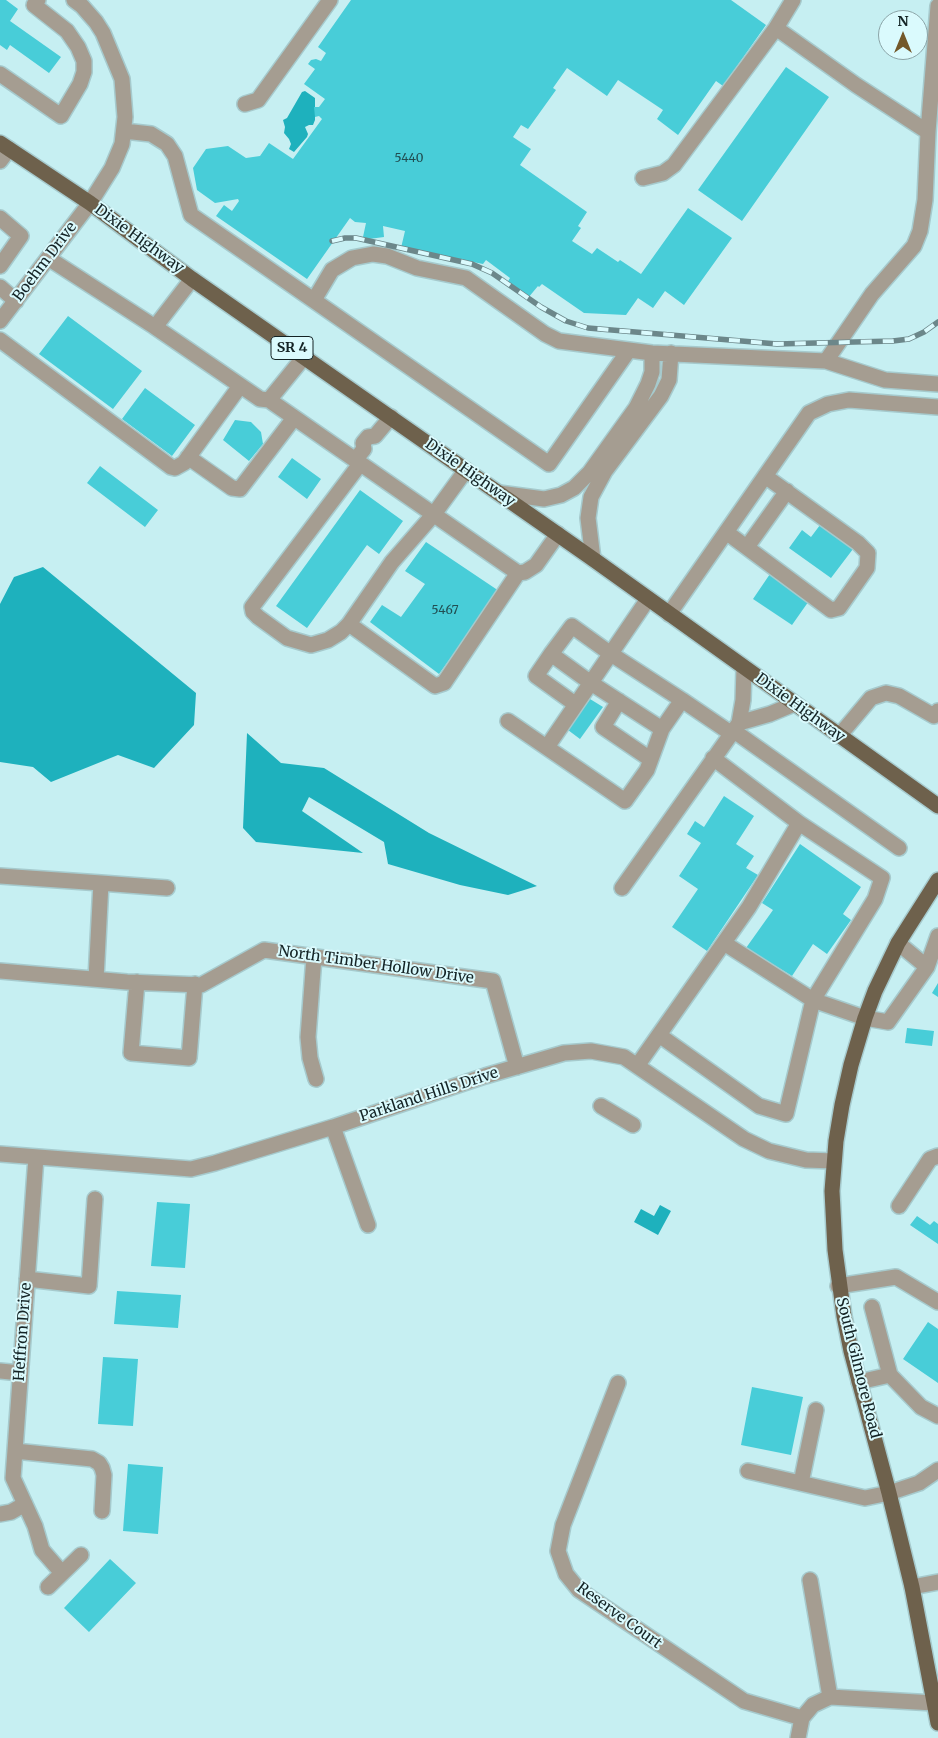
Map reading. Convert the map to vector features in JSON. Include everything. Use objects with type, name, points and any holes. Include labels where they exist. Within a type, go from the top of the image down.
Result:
[{"type":"main road","name":"Dixie Highway","points":[[3,151],[90,203],[192,279],[499,492],[938,806]]},
{"type":"main road","name":"South Gilmore Road","points":[[938,880],[898,943],[875,991],[865,1018],[846,1085],[839,1121],[834,1161],[833,1220],[838,1286],[851,1351],[912,1588],[938,1723]]},
{"type":"street","points":[[0,74],[61,116],[80,84],[84,72],[84,61],[78,47],[66,31],[34,6],[38,0]]},
{"type":"street","name":"Boehm Drive","points":[[0,322],[90,203],[112,168],[122,144],[125,117],[122,79],[103,33],[82,6],[74,0]]},
{"type":"street","points":[[245,104],[258,100],[330,0]]},
{"type":"street","points":[[643,178],[663,174],[674,165],[776,28],[793,0]]},
{"type":"street","points":[[826,361],[872,294],[914,246],[920,232],[925,200],[928,132],[938,6]]},
{"type":"street","points":[[776,28],[856,85],[928,132]]},
{"type":"street","points":[[124,131],[151,134],[167,144],[175,156],[190,215],[549,464],[629,350]]},
{"type":"street","points":[[0,218],[21,236],[0,266]]},
{"type":"street","points":[[314,300],[332,270],[352,258],[373,254],[387,256],[417,268],[466,278],[545,334],[559,340],[652,353],[826,361],[885,380],[938,384]]},
{"type":"street","points":[[48,258],[155,327],[260,399],[270,400],[294,418],[360,458],[434,514],[518,573],[525,572],[536,565],[558,534]]},
{"type":"street","points":[[155,327],[192,279]]},
{"type":"street","points":[[0,287],[16,301]]},
{"type":"street","points":[[0,340],[171,467],[175,468],[184,463],[188,458],[240,386]]},
{"type":"street","points":[[499,492],[544,498],[561,495],[574,488],[590,472],[636,408],[652,372],[652,353]]},
{"type":"street","points":[[593,559],[588,518],[591,497],[605,471],[661,396],[669,380],[671,353]]},
{"type":"street","points":[[270,400],[304,357]]},
{"type":"street","points":[[669,614],[809,413],[828,404],[849,400],[938,407]]},
{"type":"street","points":[[391,417],[375,436],[368,437],[364,443],[360,458],[252,607],[253,612],[258,617],[287,638],[311,645],[328,640],[341,632],[349,624],[392,562],[434,514],[466,470]]},
{"type":"street","points":[[188,458],[232,488],[240,489],[294,418]]},
{"type":"street","points":[[726,532],[831,610],[839,608],[867,568],[868,553],[858,543],[766,476]]},
{"type":"street","points":[[747,548],[787,491]]},
{"type":"street","points":[[349,624],[435,686],[444,684],[518,573]]},
{"type":"street","points":[[546,747],[648,599]]},
{"type":"street","points":[[575,704],[536,676],[572,626],[682,700],[735,729],[898,848]]},
{"type":"street","points":[[551,654],[591,683],[662,729]]},
{"type":"street","points":[[622,888],[735,729],[743,700],[744,668]]},
{"type":"street","points":[[839,736],[871,698],[886,692],[899,696],[937,716]]},
{"type":"street","points":[[508,721],[625,801],[647,770],[662,729],[682,700]]},
{"type":"street","points":[[619,701],[604,727],[650,759]]},
{"type":"street","points":[[735,729],[794,704]]},
{"type":"street","points":[[658,1035],[759,1106],[786,1114],[814,1000],[875,899],[882,878],[799,823],[713,758]]},
{"type":"street","points":[[637,1066],[749,907],[799,823]]},
{"type":"street","points":[[0,876],[167,888]]},
{"type":"street","points":[[96,979],[101,883]]},
{"type":"street","points":[[724,943],[814,1000],[865,1018],[888,1022],[927,968],[938,936]]},
{"type":"street","points":[[898,943],[927,968]]},
{"type":"street","name":"North Timber Hollow Drive","points":[[0,971],[201,985],[264,950],[493,981],[517,1067]]},
{"type":"street","points":[[314,957],[308,1037],[310,1058],[316,1079]]},
{"type":"street","points":[[137,982],[131,1053],[189,1058],[195,984]]},
{"type":"street","name":"Parkland Hills Drive","points":[[0,1154],[191,1169],[333,1127],[485,1076],[564,1053],[591,1052],[624,1057],[744,1139],[769,1150],[806,1160],[834,1161]]},
{"type":"street","points":[[601,1106],[632,1125]]},
{"type":"street","points":[[333,1127],[368,1226]]},
{"type":"street","points":[[899,1206],[930,1159],[938,1156]]},
{"type":"street","name":"Heffron Drive","points":[[36,1157],[20,1373],[9,1459],[13,1478],[37,1531],[42,1550],[62,1573]]},
{"type":"street","points":[[27,1279],[89,1286],[94,1199]]},
{"type":"street","points":[[838,1286],[896,1277],[938,1302]]},
{"type":"street","points":[[872,1307],[890,1375],[921,1407],[938,1416]]},
{"type":"street","points":[[0,1371],[20,1373]]},
{"type":"street","points":[[859,1382],[890,1375]]},
{"type":"street","name":"Reserve Court","points":[[618,1383],[563,1525],[558,1551],[566,1574],[579,1590],[744,1701],[802,1718]]},
{"type":"street","points":[[801,1483],[816,1410]]},
{"type":"street","points":[[9,1459],[92,1459],[99,1463],[104,1475],[102,1511]]},
{"type":"street","points":[[748,1472],[865,1498],[889,1494],[918,1483],[938,1470]]},
{"type":"street","points":[[0,1514],[11,1512],[25,1504]]},
{"type":"street","points":[[48,1587],[81,1555]]},
{"type":"street","points":[[810,1580],[830,1697]]},
{"type":"street","points":[[912,1588],[938,1582]]},
{"type":"street","points":[[798,1738],[802,1718],[813,1705],[830,1697],[934,1703]]},
{"type":"water","points":[[305,91],[315,98],[315,120],[313,125],[305,127],[308,134],[307,137],[294,152],[289,149],[291,144],[284,133],[283,120],[287,118],[302,92]]},
{"type":"water","points":[[43,567],[196,693],[194,725],[154,768],[118,755],[51,782],[33,767],[0,762],[0,604],[14,577]]},
{"type":"water","points":[[247,733],[281,763],[324,768],[429,833],[537,886],[508,895],[460,885],[388,864],[384,842],[309,797],[302,811],[363,853],[256,842],[243,828]]},
{"type":"water","points":[[660,1205],[671,1211],[658,1235],[634,1222],[641,1209],[654,1216]]},
{"type":"building","points":[[0,0],[6,0],[18,9],[10,21],[61,57],[49,73],[10,45],[7,50],[0,45]]},
{"type":"building","points":[[351,0],[731,0],[766,25],[723,86],[716,81],[678,135],[657,119],[663,110],[618,80],[607,96],[567,68],[553,88],[556,90],[528,129],[521,125],[513,137],[531,149],[520,165],[587,212],[578,226],[581,228],[572,241],[592,254],[597,248],[641,274],[688,208],[732,238],[684,305],[665,291],[653,308],[638,298],[626,315],[584,313],[542,284],[528,298],[507,283],[510,278],[486,260],[483,264],[468,261],[468,263],[401,248],[405,231],[383,226],[384,237],[369,239],[363,237],[366,223],[355,222],[350,218],[307,279],[216,216],[224,205],[232,211],[239,201],[238,199],[215,203],[197,190],[193,168],[206,149],[228,146],[246,158],[260,156],[269,143],[293,159],[322,119],[319,116],[315,117],[314,107],[319,107],[325,99],[304,84],[315,69],[308,64],[311,60],[321,61],[326,53],[318,47]]},
{"type":"building","points":[[786,67],[829,97],[742,221],[698,190]]},
{"type":"building","points":[[68,316],[142,371],[113,409],[39,354]]},
{"type":"building","points":[[145,388],[195,425],[172,456],[122,419]]},
{"type":"building","points":[[235,420],[251,422],[261,432],[263,444],[249,461],[223,440]]},
{"type":"building","points":[[292,458],[321,479],[307,499],[278,477]]},
{"type":"building","points":[[100,466],[158,510],[145,527],[87,483]]},
{"type":"building","points":[[360,490],[403,521],[379,554],[367,545],[307,628],[276,606]]},
{"type":"building","points":[[820,525],[853,549],[831,578],[789,548],[802,530],[811,537]]},
{"type":"building","points":[[426,542],[499,591],[439,674],[370,622],[382,605],[401,617],[425,584],[405,571]]},
{"type":"building","points":[[772,571],[811,598],[792,625],[753,599]]},
{"type":"building","points":[[590,699],[603,707],[580,739],[568,730]]},
{"type":"building","points":[[724,796],[754,816],[736,844],[754,856],[746,868],[758,875],[707,951],[672,927],[698,889],[679,876],[701,843],[687,834],[695,821],[704,827]]},
{"type":"building","points":[[800,844],[861,887],[843,914],[851,920],[827,954],[813,944],[792,976],[746,948],[773,910],[762,903]]},
{"type":"building","points":[[938,983],[938,997],[932,993]]},
{"type":"building","points":[[907,1028],[934,1031],[932,1046],[905,1043]]},
{"type":"building","points":[[157,1202],[190,1204],[185,1268],[151,1266]]},
{"type":"building","points":[[917,1216],[930,1225],[934,1221],[938,1224],[938,1244],[910,1225]]},
{"type":"building","points":[[117,1291],[181,1295],[178,1328],[114,1324]]},
{"type":"building","points":[[928,1322],[938,1329],[938,1383],[903,1359]]},
{"type":"building","points":[[103,1357],[138,1359],[133,1426],[98,1424]]},
{"type":"building","points":[[752,1387],[803,1397],[791,1455],[741,1445]]},
{"type":"building","points":[[128,1464],[163,1467],[158,1534],[123,1531]]},
{"type":"building","points":[[110,1559],[136,1583],[89,1632],[64,1608]]},
{"type":"railway","points":[[332,241],[356,238],[472,264],[492,273],[541,307],[566,321],[588,328],[777,344],[909,339],[924,332],[938,322]]}]
